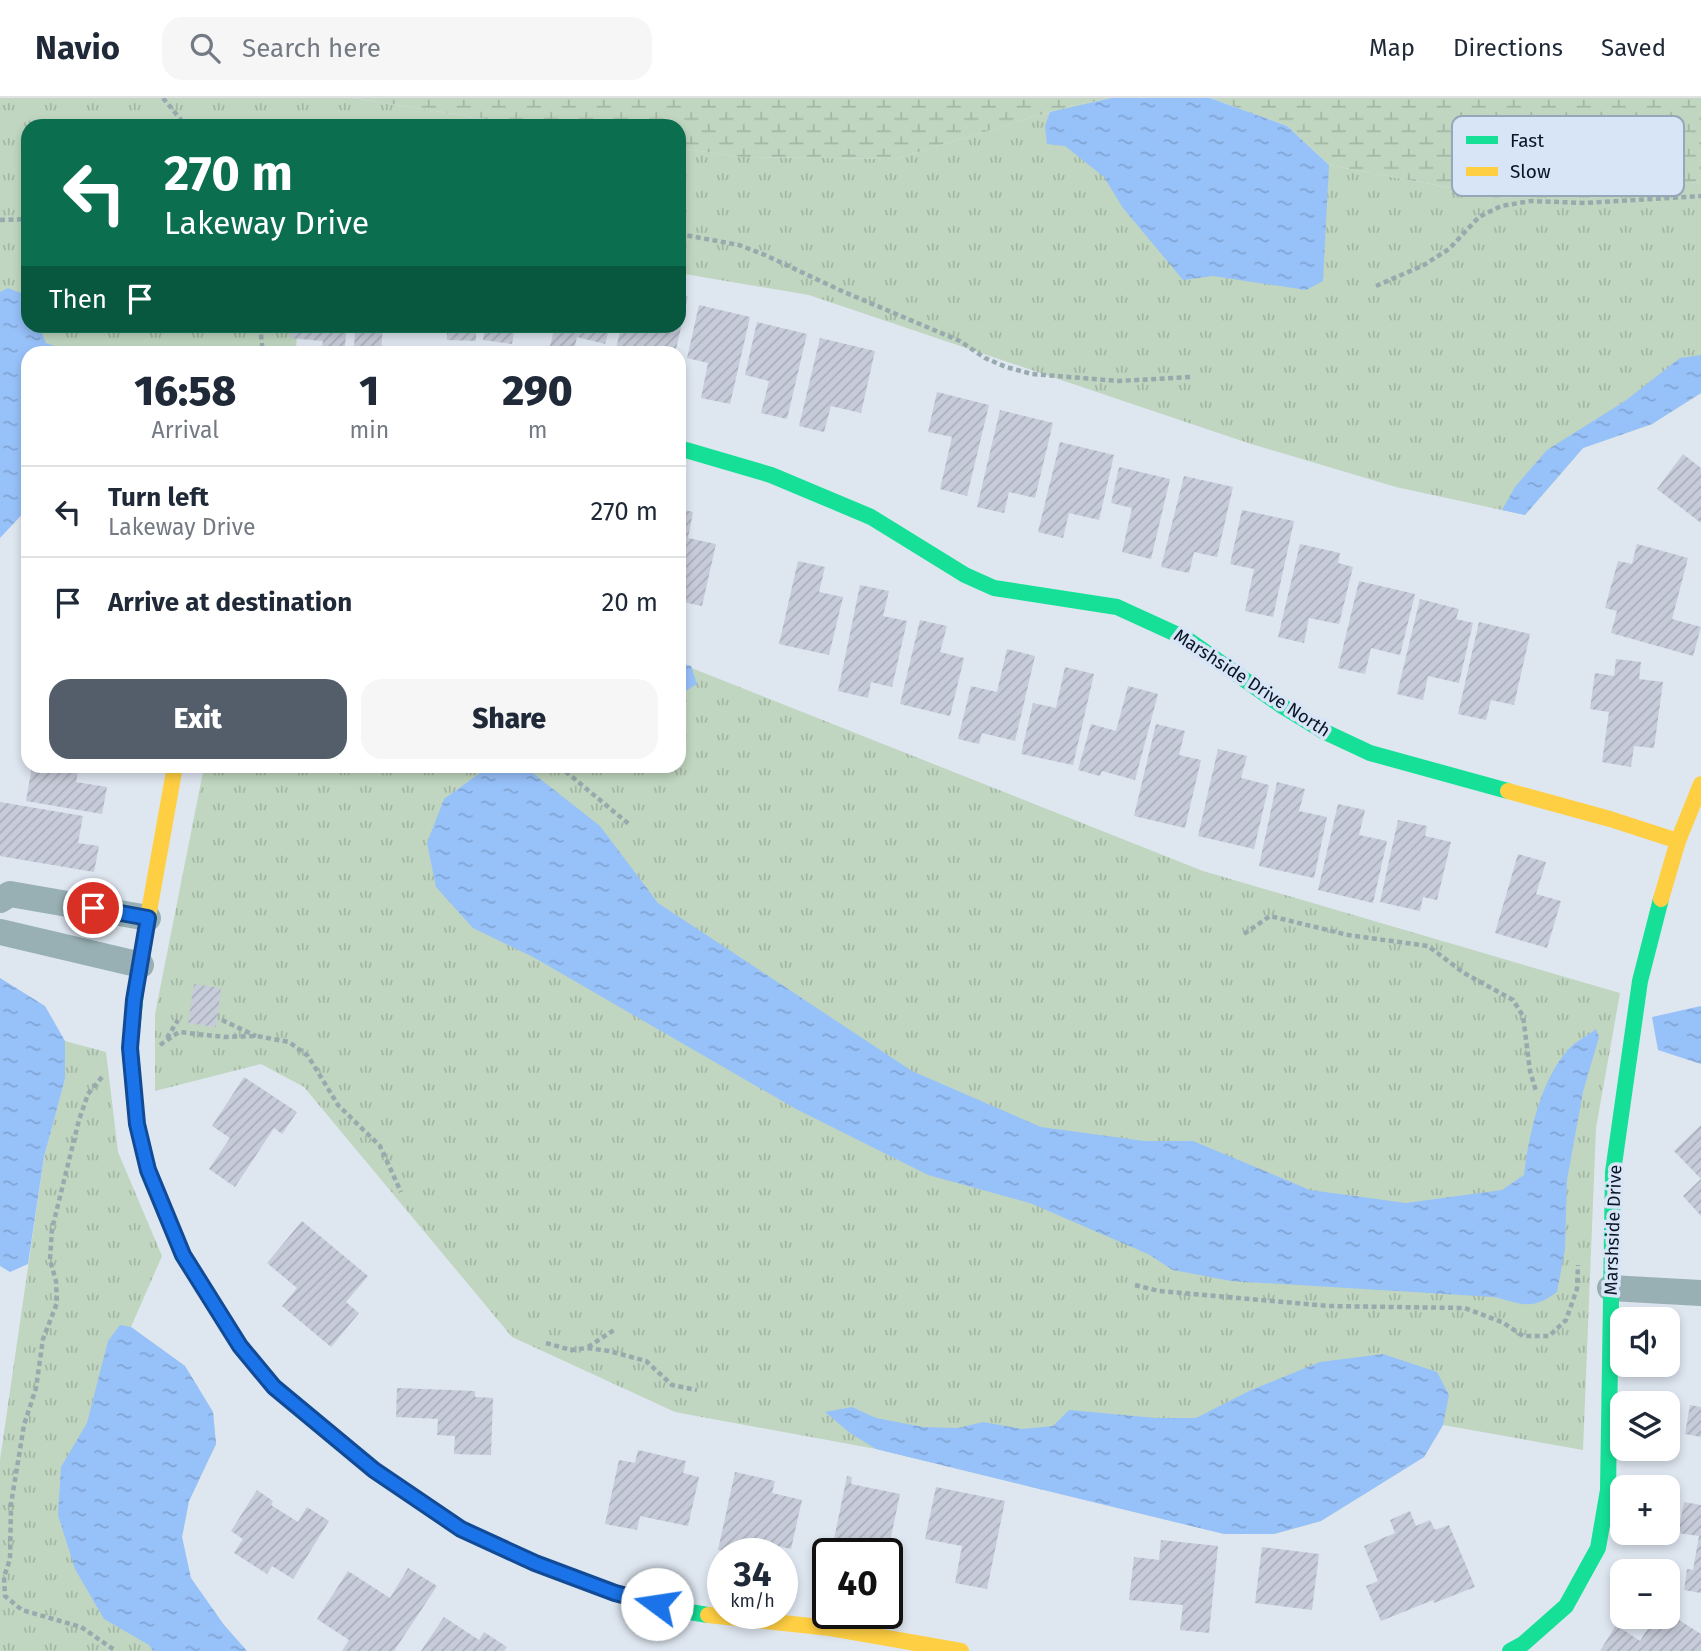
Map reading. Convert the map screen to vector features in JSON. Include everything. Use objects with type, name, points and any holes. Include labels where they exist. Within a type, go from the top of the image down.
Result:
[{"type":"street","name":"Marshside Drive North","points":[[686,450],[771,475],[871,517],[965,575],[994,588],[1116,607],[1158,624],[1187,639],[1282,706],[1323,731],[1370,753],[1610,819],[1678,841]]},
{"type":"street","points":[[174,773],[134,1000],[130,1048],[137,1124],[148,1170],[183,1255],[225,1325],[274,1387],[374,1470],[461,1529],[547,1568],[615,1593],[678,1609],[728,1619],[830,1628],[961,1651]]},
{"type":"street","name":"Marshside Drive","points":[[1510,1651],[1523,1644],[1566,1606],[1598,1548],[1608,1490],[1613,1172],[1640,981],[1653,923],[1678,841],[1701,784]]},
{"type":"street","points":[[0,900],[10,894],[148,918]]},
{"type":"street","points":[[0,932],[141,965]]},
{"type":"street","points":[[1611,1288],[1701,1293]]},
{"type":"path","points":[[163,98],[180,119]]},
{"type":"path","points":[[1376,286],[1424,265],[1449,250],[1479,217],[1501,206],[1531,201],[1585,203],[1701,196]]},
{"type":"path","points":[[0,220],[21,219]]},
{"type":"path","points":[[686,235],[739,245],[765,255],[960,341],[985,358],[1006,367],[1032,374],[1118,381],[1190,377]]},
{"type":"path","points":[[567,773],[630,825]]},
{"type":"path","points":[[1244,934],[1270,916],[1348,935],[1428,946],[1464,973],[1513,1000],[1523,1016],[1528,1038],[1530,1071],[1536,1091]]},
{"type":"path","points":[[165,1042],[178,1020]]},
{"type":"path","points":[[222,1020],[257,1036]]},
{"type":"path","points":[[157,1048],[179,1032],[224,1037],[257,1036],[289,1042],[308,1056],[338,1105],[380,1146],[401,1192]]},
{"type":"path","points":[[103,1076],[88,1094],[79,1120],[52,1229],[50,1260],[56,1281],[57,1303],[43,1339],[36,1388],[23,1425],[11,1504],[10,1559],[4,1577],[5,1596],[22,1610],[81,1627],[116,1651]]},
{"type":"path","points":[[1135,1285],[1158,1292],[1328,1306],[1465,1308],[1502,1322],[1523,1336],[1549,1336],[1566,1320],[1577,1289],[1578,1263]]},
{"type":"path","points":[[545,1343],[571,1350],[587,1348],[614,1330]]},
{"type":"path","points":[[587,1348],[646,1361],[672,1385],[696,1390]]},
{"type":"green space","points":[[0,98],[352,98],[486,119],[21,119],[21,333],[297,333],[296,346],[21,346],[21,382],[0,468]]},
{"type":"green space","points":[[353,98],[1112,98],[1070,106],[895,159],[741,157],[686,149],[686,119],[486,119]]},
{"type":"green space","points":[[1112,98],[1210,98],[1329,165],[1452,188],[1452,196],[1684,196],[1684,183],[1701,182],[1701,393],[1652,424],[1583,448],[1525,515],[1396,487],[1248,443],[809,295],[686,274],[686,149],[741,157],[895,159],[1070,106]]},
{"type":"green space","points":[[1210,98],[1701,98],[1701,182],[1684,183],[1684,116],[1452,116],[1452,188],[1329,165],[1287,126]]},
{"type":"green space","points":[[1494,196],[1530,196],[1505,198]]},
{"type":"green space","points":[[686,666],[1203,871],[1620,993],[1596,1128],[1583,1450],[1443,1425],[1424,1457],[1321,1521],[1274,1534],[1225,1534],[876,1449],[675,1412],[512,1337],[304,1087],[261,1064],[155,1091],[155,1014],[203,773],[686,773]]},
{"type":"green space","points":[[65,1041],[106,1052],[118,1152],[162,1256],[131,1327],[185,1366],[213,1412],[216,1444],[189,1501],[182,1537],[190,1578],[224,1625],[247,1651],[0,1651],[0,1460],[44,1157],[65,1079]]},
{"type":"water","points":[[1112,98],[1210,98],[1287,126],[1329,165],[1323,281],[1306,290],[1213,276],[1183,280],[1123,208],[1104,177],[1065,146],[1047,144],[1045,126],[1050,112]]},
{"type":"water","points":[[8,288],[21,293],[21,333],[42,333],[46,343],[54,346],[21,346],[21,516],[0,538],[0,292]]},
{"type":"water","points":[[1701,355],[1701,393],[1652,424],[1583,448],[1525,515],[1502,510],[1515,487],[1547,450],[1625,401],[1680,358]]},
{"type":"water","points":[[686,665],[691,666],[697,684],[686,691]]},
{"type":"water","points":[[480,773],[533,773],[600,826],[658,903],[912,1071],[1041,1127],[1144,1141],[1193,1141],[1310,1190],[1406,1203],[1502,1190],[1524,1175],[1537,1111],[1557,1065],[1569,1049],[1596,1029],[1599,1037],[1583,1092],[1567,1180],[1565,1249],[1557,1292],[1540,1302],[1520,1304],[1494,1297],[1231,1281],[1173,1270],[1148,1254],[1030,1203],[928,1175],[796,1109],[533,957],[473,928],[436,887],[427,843],[444,799]]},
{"type":"water","points":[[0,978],[45,1006],[65,1041],[65,1079],[44,1157],[28,1264],[10,1272],[0,1266]]},
{"type":"water","points":[[1701,1006],[1701,1064],[1658,1050],[1652,1017]]},
{"type":"water","points":[[120,1325],[131,1327],[185,1366],[213,1412],[216,1444],[189,1501],[182,1537],[191,1578],[224,1625],[247,1651],[153,1651],[149,1645],[104,1619],[75,1569],[58,1515],[61,1467],[87,1423],[108,1341]]},
{"type":"water","points":[[1383,1354],[1437,1372],[1449,1395],[1443,1425],[1424,1457],[1321,1521],[1274,1534],[1224,1534],[876,1449],[850,1433],[825,1412],[852,1407],[876,1418],[923,1427],[958,1428],[983,1422],[1022,1429],[1053,1426],[1069,1410],[1156,1418],[1196,1418],[1249,1391],[1320,1362]]},
{"type":"building","points":[[699,305],[750,317],[730,404],[701,398],[708,363],[687,358]]},
{"type":"building","points":[[757,322],[807,334],[787,419],[761,413],[769,381],[745,375]]},
{"type":"building","points":[[290,333],[346,333],[345,346],[322,346],[323,341],[290,338]]},
{"type":"building","points":[[355,333],[382,333],[381,346],[354,346]]},
{"type":"building","points":[[447,333],[476,333],[476,341],[447,340]]},
{"type":"building","points":[[484,333],[514,333],[512,344],[483,340]]},
{"type":"building","points":[[553,333],[608,333],[605,344],[577,337],[575,346],[550,346]]},
{"type":"building","points":[[620,333],[680,333],[677,346],[617,346]]},
{"type":"building","points":[[820,338],[875,351],[861,413],[831,406],[824,432],[799,426]]},
{"type":"building","points":[[937,392],[989,405],[967,496],[940,489],[952,437],[928,432]]},
{"type":"building","points":[[1000,410],[1053,423],[1035,498],[1009,492],[1004,513],[977,507]]},
{"type":"building","points":[[1060,442],[1114,455],[1099,520],[1069,513],[1063,538],[1038,532]]},
{"type":"building","points":[[1683,454],[1701,468],[1701,523],[1657,489]]},
{"type":"building","points":[[1119,467],[1170,479],[1151,559],[1122,552],[1132,508],[1111,503]]},
{"type":"building","points":[[1184,476],[1233,487],[1217,557],[1194,552],[1189,573],[1161,567]]},
{"type":"building","points":[[686,510],[693,512],[688,538],[716,544],[702,606],[686,603]]},
{"type":"building","points":[[1242,510],[1294,521],[1273,617],[1245,611],[1254,569],[1230,564]]},
{"type":"building","points":[[1300,544],[1340,553],[1338,563],[1353,567],[1339,624],[1309,618],[1304,643],[1278,637]]},
{"type":"building","points":[[1637,544],[1688,558],[1672,619],[1701,627],[1693,656],[1611,633],[1617,611],[1605,608],[1618,561],[1632,564]]},
{"type":"building","points":[[798,561],[825,567],[819,592],[843,597],[829,655],[779,644]]},
{"type":"building","points":[[1359,581],[1415,594],[1400,655],[1371,648],[1365,674],[1338,668]]},
{"type":"building","points":[[860,585],[889,591],[883,616],[907,621],[892,687],[871,682],[868,698],[838,691]]},
{"type":"building","points":[[1420,599],[1459,609],[1456,619],[1473,623],[1459,683],[1428,676],[1423,700],[1397,694]]},
{"type":"building","points":[[920,620],[947,626],[940,652],[964,658],[950,716],[900,704]]},
{"type":"building","points":[[1479,622],[1530,634],[1514,705],[1491,700],[1486,720],[1458,714]]},
{"type":"building","points":[[1007,649],[1035,656],[1015,741],[982,733],[979,744],[958,739],[971,686],[997,692]]},
{"type":"building","points":[[1616,659],[1641,662],[1639,679],[1663,682],[1654,748],[1634,746],[1631,767],[1602,762],[1609,712],[1590,709],[1595,673],[1614,676]]},
{"type":"building","points":[[1065,667],[1094,674],[1073,765],[1021,754],[1033,703],[1056,708]]},
{"type":"building","points":[[1128,686],[1158,694],[1135,780],[1102,771],[1100,776],[1078,770],[1091,724],[1116,731]]},
{"type":"building","points":[[1156,724],[1185,731],[1179,755],[1201,760],[1185,828],[1134,816]]},
{"type":"building","points":[[1218,749],[1247,756],[1241,778],[1269,785],[1254,849],[1198,836]]},
{"type":"building","points":[[31,773],[78,773],[76,782],[107,787],[102,814],[26,801]]},
{"type":"building","points":[[1277,782],[1305,789],[1299,811],[1327,817],[1314,878],[1259,866]]},
{"type":"building","points":[[0,802],[83,816],[78,843],[99,846],[94,872],[0,856]]},
{"type":"building","points":[[1338,804],[1365,810],[1359,835],[1387,841],[1373,903],[1318,890]]},
{"type":"building","points":[[1398,820],[1427,826],[1425,836],[1451,842],[1437,900],[1423,897],[1420,911],[1380,902]]},
{"type":"building","points":[[1518,854],[1546,862],[1536,894],[1561,901],[1547,948],[1495,933]]},
{"type":"building","points":[[194,984],[221,988],[216,1027],[188,1023]]},
{"type":"building","points":[[244,1077],[297,1112],[282,1134],[274,1128],[235,1187],[209,1169],[230,1138],[212,1126]]},
{"type":"building","points":[[1701,1125],[1701,1179],[1674,1151]]},
{"type":"building","points":[[1701,1179],[1701,1216],[1683,1196]]},
{"type":"building","points":[[302,1221],[368,1276],[346,1302],[359,1313],[331,1347],[282,1306],[297,1288],[267,1263]]},
{"type":"building","points":[[397,1388],[475,1391],[475,1397],[493,1398],[491,1455],[454,1454],[455,1436],[437,1435],[438,1419],[396,1417]]},
{"type":"building","points":[[1690,1405],[1701,1407],[1701,1437],[1685,1434]]},
{"type":"building","points":[[638,1450],[686,1461],[683,1473],[699,1477],[688,1526],[640,1516],[637,1530],[605,1524],[619,1460],[635,1463]]},
{"type":"building","points":[[735,1472],[775,1481],[772,1493],[802,1500],[793,1538],[721,1538]]},
{"type":"building","points":[[847,1476],[852,1477],[851,1484],[900,1494],[891,1538],[834,1538]]},
{"type":"building","points":[[936,1487],[1005,1501],[987,1589],[955,1583],[962,1546],[925,1539]]},
{"type":"building","points":[[257,1490],[273,1501],[271,1505],[298,1522],[307,1507],[329,1521],[293,1579],[272,1566],[267,1574],[234,1553],[243,1539],[231,1531]]},
{"type":"building","points":[[1684,1502],[1701,1505],[1701,1593],[1684,1590],[1687,1569],[1693,1570],[1699,1536],[1680,1533]]},
{"type":"building","points":[[1410,1511],[1416,1526],[1430,1520],[1435,1530],[1449,1525],[1475,1587],[1381,1621],[1366,1586],[1378,1581],[1364,1546],[1395,1533],[1390,1520]]},
{"type":"building","points":[[1161,1540],[1218,1546],[1209,1633],[1180,1630],[1183,1605],[1129,1600],[1134,1557],[1159,1560]]},
{"type":"building","points":[[1262,1547],[1319,1554],[1312,1610],[1255,1603]]},
{"type":"building","points":[[408,1568],[437,1586],[394,1651],[342,1651],[349,1640],[317,1619],[348,1571],[390,1598]]},
{"type":"building","points":[[444,1617],[479,1640],[484,1632],[507,1647],[504,1651],[421,1651]]},
{"type":"building","points":[[1680,1621],[1701,1634],[1701,1651],[1600,1651],[1614,1629],[1622,1629],[1640,1641],[1648,1629],[1680,1629]]},
{"type":"traffic: fast","points":[[686,450],[771,475],[871,517],[965,575],[994,588],[1117,607],[1187,639],[1282,706],[1323,731],[1370,753],[1508,791]]},
{"type":"traffic: fast","points":[[1510,1651],[1523,1644],[1566,1606],[1598,1548],[1608,1490],[1613,1172],[1640,981],[1661,899]]},
{"type":"traffic: fast","points":[[138,973],[130,1048],[137,1124],[148,1170],[183,1255],[240,1346],[274,1387],[374,1470],[461,1529],[535,1563],[615,1593],[707,1615]]},
{"type":"traffic: slow","points":[[138,973],[174,773]]},
{"type":"traffic: slow","points":[[1661,899],[1678,841],[1701,784]]},
{"type":"traffic: slow","points":[[1508,791],[1678,841]]},
{"type":"traffic: slow","points":[[798,1625],[961,1651]]},
{"type":"route","points":[[93,908],[148,918],[134,1000],[130,1048],[137,1124],[148,1170],[183,1255],[240,1346],[274,1387],[374,1470],[461,1529],[535,1563],[615,1593],[657,1604]]}]
